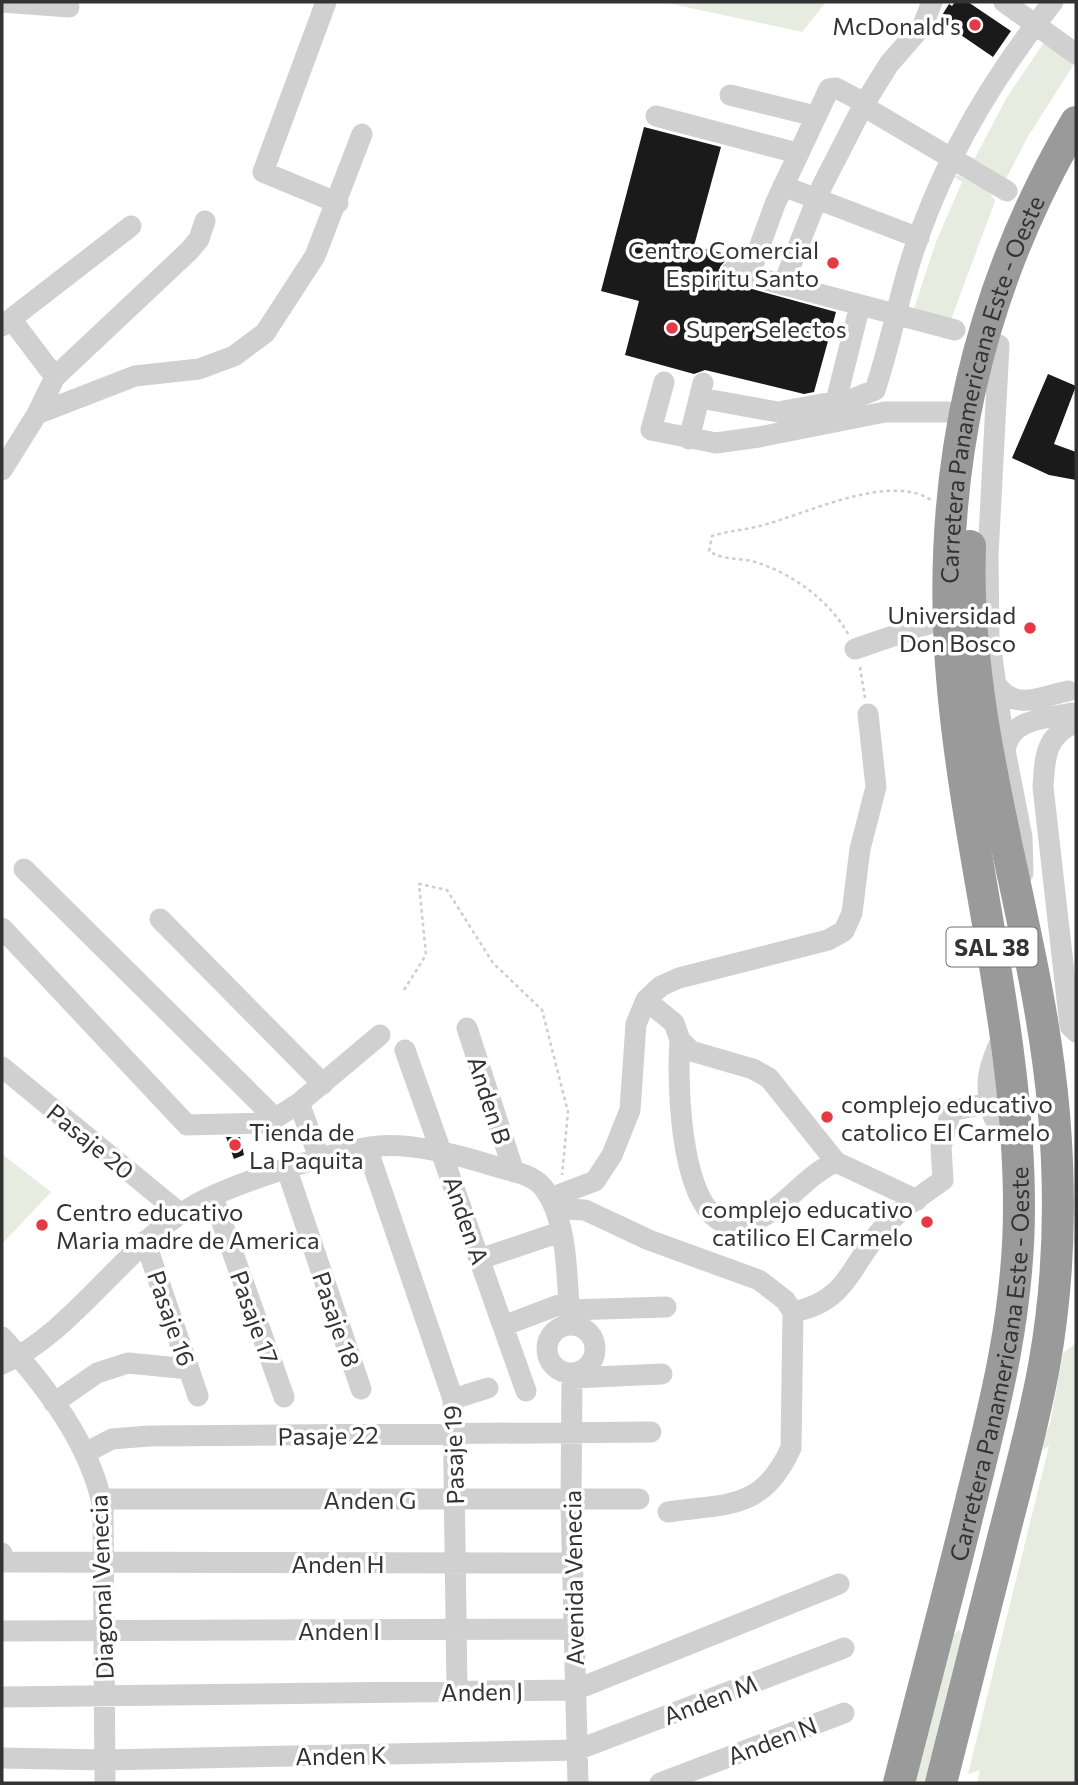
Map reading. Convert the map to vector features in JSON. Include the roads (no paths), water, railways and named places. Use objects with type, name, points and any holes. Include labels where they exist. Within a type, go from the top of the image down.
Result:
[{"type":"highway","name":"Carretera Panamericana Este - Oeste","points":[[899,1783],[954,1574],[1008,1349],[1014,1304],[1019,1200],[1005,1032],[961,754],[949,617],[951,513],[963,424],[988,319],[1023,220],[1076,122]]},
{"type":"highway","name":"Carretera Panamericana Este - Oeste","points":[[941,1783],[1044,1364],[1058,1227],[1058,1167],[1047,1051],[1018,892],[982,722],[970,605],[971,519],[978,440],[999,345],[1036,236],[1076,155]]},
{"type":"highway","points":[[954,1574],[962,1589],[970,1596],[982,1594],[992,1580]]},
{"type":"highway","points":[[937,1634],[954,1620],[965,1618],[974,1625],[976,1644]]},
{"type":"street","points":[[2,2],[69,7]]},
{"type":"street","points":[[326,2],[263,172],[338,202]]},
{"type":"street","points":[[783,285],[816,200],[864,105],[889,64],[923,25],[932,2]]},
{"type":"street","points":[[1004,2],[1076,54]]},
{"type":"street","points":[[689,439],[701,391],[778,412],[868,395],[875,390],[919,238],[951,161],[1010,56],[1053,2]]},
{"type":"street","points":[[955,330],[741,274],[829,89],[836,88],[951,161],[1007,191]]},
{"type":"street","points":[[730,95],[815,116]]},
{"type":"street","points":[[656,116],[797,153]]},
{"type":"street","points":[[37,414],[135,376],[199,369],[234,356],[265,333],[315,256],[362,134]]},
{"type":"street","points":[[783,186],[919,238]]},
{"type":"street","points":[[2,470],[37,414],[55,377],[190,250],[199,239],[205,221]]},
{"type":"street","points":[[55,377],[6,322],[131,226]]},
{"type":"street","points":[[836,401],[860,305]]},
{"type":"street","points":[[999,345],[987,588],[995,682],[1022,837],[1022,878],[1018,892]]},
{"type":"street","points":[[664,382],[651,430],[716,443],[759,438],[885,412],[948,412]]},
{"type":"street","points":[[855,649],[949,617]]},
{"type":"street","points":[[995,682],[1006,697],[1018,702],[1072,685],[1075,717]]},
{"type":"street","points":[[555,1197],[595,1181],[621,1136],[630,1110],[633,1088],[636,1024],[646,1000],[661,986],[679,978],[828,940],[844,931],[852,913],[860,849],[876,787],[868,714]]},
{"type":"street","points":[[1005,750],[1007,740],[1020,725],[1075,717]]},
{"type":"street","points":[[1075,717],[1052,740],[1044,759],[1043,787],[1070,1026],[1076,1032]]},
{"type":"street","points":[[24,869],[275,1118]]},
{"type":"street","points":[[160,919],[323,1084]]},
{"type":"street","points":[[2,928],[187,1125],[268,1123],[299,1103],[380,1035]]},
{"type":"street","points":[[646,1000],[674,1023],[680,1040],[677,1079],[685,1144],[700,1200],[711,1212],[732,1224],[742,1225],[759,1218],[817,1170],[836,1162]]},
{"type":"street","name":"Anden B","points":[[467,1028],[514,1172]]},
{"type":"street","points":[[1005,1032],[988,1067],[989,1103],[994,1118],[1014,1129]]},
{"type":"street","points":[[680,1040],[691,1051],[753,1069],[769,1079],[836,1162],[917,1200]]},
{"type":"street","name":"Anden A","points":[[405,1051],[444,1154],[526,1391]]},
{"type":"street","name":"Pasaje 20","points":[[2,1067],[181,1214]]},
{"type":"street","points":[[299,1103],[320,1160]]},
{"type":"street","points":[[793,1312],[815,1308],[836,1294],[884,1227],[943,1180],[941,1147],[951,1111],[989,1103]]},
{"type":"street","points":[[10,1360],[74,1310],[145,1241],[181,1214],[213,1197],[287,1170],[367,1148],[381,1146],[444,1154],[514,1172],[540,1184],[568,1209],[585,1210],[649,1240],[759,1280],[785,1300],[793,1312],[791,1448],[782,1466],[749,1500],[668,1512]]},
{"type":"street","name":"Pasaje 19","points":[[367,1148],[453,1399],[457,1692]]},
{"type":"street","name":"Pasaje 18","points":[[287,1170],[361,1389]]},
{"type":"street","name":"Pasaje 17","points":[[213,1197],[284,1397]]},
{"type":"street","points":[[555,1197],[569,1312],[551,1336],[547,1353],[556,1368],[572,1376],[662,1374]]},
{"type":"street","points":[[480,1259],[560,1232]]},
{"type":"street","name":"Pasaje 16","points":[[145,1241],[198,1396]]},
{"type":"street","points":[[503,1326],[569,1312],[666,1307]]},
{"type":"street","points":[[569,1312],[587,1330],[596,1345],[592,1362],[572,1376]]},
{"type":"street","name":"Diagonal Venecia","points":[[2,1337],[10,1360],[54,1403],[87,1452],[102,1499],[105,1773]]},
{"type":"street","points":[[54,1403],[97,1373],[128,1363],[189,1369]]},
{"type":"street","name":"Avenida Venecia","points":[[572,1376],[571,1499],[578,1783]]},
{"type":"street","points":[[453,1399],[488,1388]]},
{"type":"street","name":"Pasaje 22","points":[[87,1452],[112,1439],[149,1436],[651,1432]]},
{"type":"street","name":"Anden G","points":[[102,1499],[639,1499]]},
{"type":"street","name":"Anden H","points":[[3,1557],[104,1562],[572,1563]]},
{"type":"street","name":"Anden J","points":[[2,1697],[575,1690],[839,1584]]},
{"type":"street","name":"Anden I","points":[[2,1631],[573,1629]]},
{"type":"street","name":"Anden M","points":[[577,1750],[844,1648]]},
{"type":"street","name":"Anden N","points":[[660,1783],[844,1713]]},
{"type":"street","name":"Anden K","points":[[105,1773],[577,1750]]},
{"type":"street","points":[[2,1758],[105,1773],[252,1772]]},
{"type":"place","name":"McDonald's","points":[[975,25]]},
{"type":"place","name":"Centro Comercial Espiritu Santo","points":[[833,263]]},
{"type":"place","name":"Super Selectos","points":[[672,328]]},
{"type":"place","name":"Universidad Don Bosco","points":[[1030,628]]},
{"type":"place","name":"complejo educativo catolico El Carmelo","points":[[827,1117]]},
{"type":"place","name":"Tienda de La Paquita","points":[[235,1145]]},
{"type":"place","name":"complejo educativo catilico El Carmelo","points":[[927,1222]]},
{"type":"place","name":"Centro educativo Maria madre de America","points":[[42,1225]]}]
